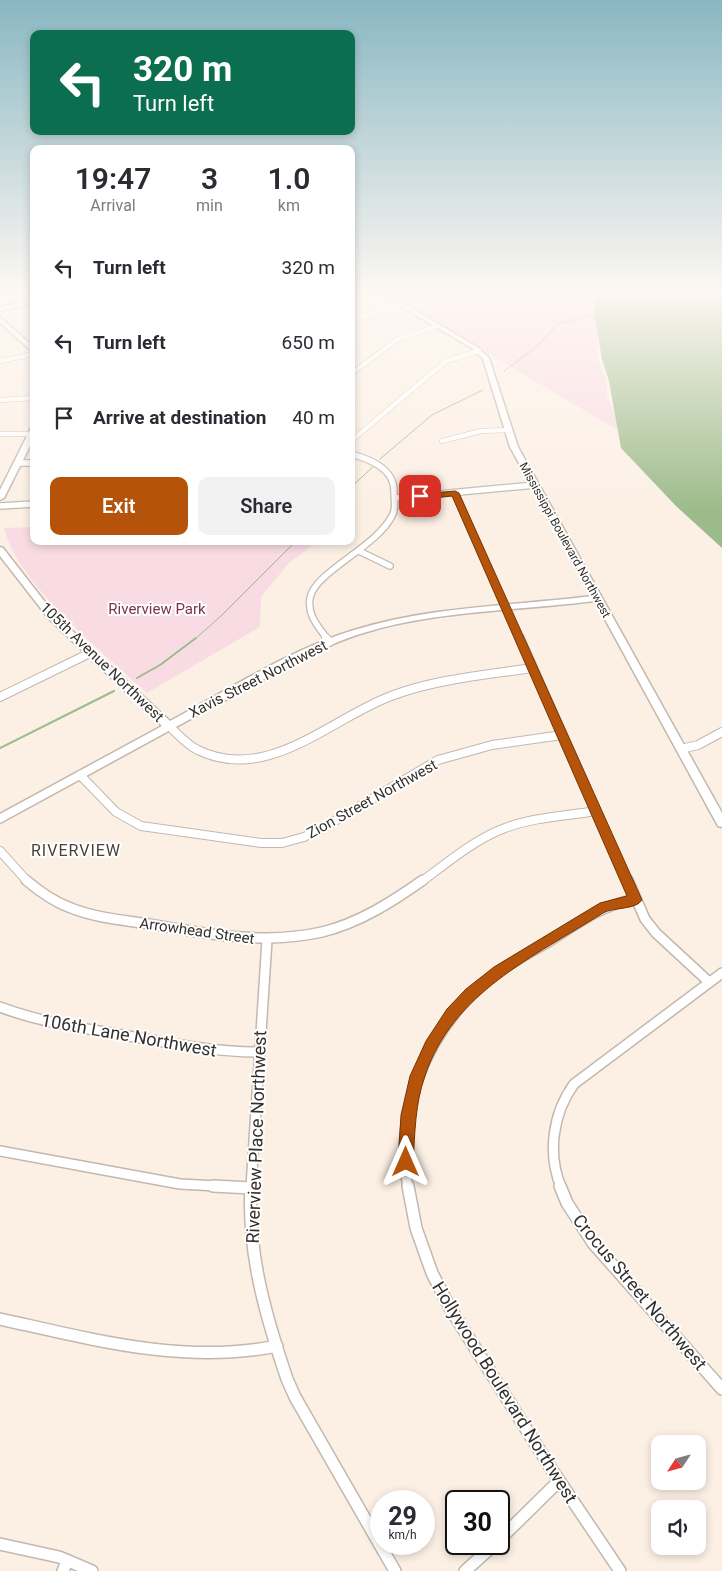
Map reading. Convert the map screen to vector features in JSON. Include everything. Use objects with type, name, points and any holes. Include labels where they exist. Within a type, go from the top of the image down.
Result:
[{"type":"street","points":[[355,438],[441,365]]},
{"type":"street","name":"Mississippi Boulevard Northwest","points":[[489,365],[514,446],[722,823]]},
{"type":"street","points":[[0,400],[30,398]]},
{"type":"street","points":[[442,441],[481,431],[508,430]]},
{"type":"street","points":[[0,434],[30,432]]},
{"type":"street","points":[[0,498],[30,438]]},
{"type":"street","points":[[329,642],[310,618],[308,605],[311,593],[320,580],[359,551],[386,527],[394,511],[396,498],[386,469],[373,461],[355,455]]},
{"type":"street","points":[[18,464],[30,463]]},
{"type":"street","points":[[396,498],[535,485]]},
{"type":"street","points":[[455,493],[635,900],[650,926],[709,982]]},
{"type":"street","points":[[0,506],[30,504]]},
{"type":"street","name":"105th Avenue Northwest","points":[[0,550],[48,613],[169,726]]},
{"type":"street","points":[[359,551],[390,566]]},
{"type":"street","name":"Xavis Street Northwest","points":[[0,819],[293,659],[329,642],[390,623],[598,598]]},
{"type":"street","points":[[1,694],[90,653]]},
{"type":"street","points":[[169,726],[191,745],[209,754],[228,759],[260,758],[282,751],[354,712],[392,696],[457,678],[532,668]]},
{"type":"street","points":[[681,749],[698,745],[722,732]]},
{"type":"street","name":"Zion Street Northwest","points":[[80,775],[116,812],[141,826],[252,842],[282,843],[304,837],[321,829],[438,760],[492,745],[562,735]]},
{"type":"street","name":"Arrowhead Street","points":[[0,851],[37,890],[60,904],[76,910],[105,917],[201,933],[267,940],[318,932],[348,924],[368,914],[490,836],[511,826],[596,812]]},
{"type":"street","name":"Hollywood Boulevard Northwest","points":[[620,1571],[559,1481],[457,1321],[432,1273],[420,1241],[410,1206],[406,1162],[407,1121],[413,1090],[427,1054],[445,1023],[470,994],[499,971],[604,906],[635,900]]},
{"type":"street","name":"Riverview Place Northwest","points":[[267,940],[249,1225],[252,1255],[289,1383],[303,1413],[396,1571]]},
{"type":"street","name":"Crocus Street Northwest","points":[[722,973],[588,1070],[573,1085],[557,1115],[553,1152],[565,1202],[582,1228],[722,1390]]},
{"type":"street","name":"106th Lane Northwest","points":[[0,1007],[43,1021],[94,1030],[212,1050],[259,1052]]},
{"type":"street","points":[[0,1151],[171,1183],[251,1188]]},
{"type":"street","points":[[0,1319],[166,1350],[250,1353],[277,1346]]},
{"type":"street","points":[[510,1529],[559,1481]]},
{"type":"street","points":[[0,1544],[65,1566],[92,1571]]},
{"type":"street","points":[[465,1571],[483,1555]]},
{"type":"green space","points":[[508,365],[600,365],[606,380],[607,396],[611,405],[625,423],[629,437]]},
{"type":"green space","name":"Riverview Park","points":[[30,527],[30,545],[313,545],[288,564],[261,597],[260,627],[147,693],[87,638],[44,595],[12,550],[4,528]]},
{"type":"shaded area","points":[[604,365],[722,365],[722,548],[676,506],[621,448],[609,381]]},
{"type":"waterway","points":[[504,371],[512,365]]},
{"type":"waterway","points":[[380,459],[432,415],[483,390]]},
{"type":"waterway","points":[[355,483],[374,466]]},
{"type":"waterway","points":[[195,639],[221,616],[292,545]]},
{"type":"waterway","points":[[137,678],[160,665],[196,638]]},
{"type":"waterway","points":[[0,748],[114,691]]},
{"type":"district","name":"RIVERVIEW","points":[[76,850]]},
{"type":"route","points":[[406,1162],[408,1115],[417,1076],[437,1034],[452,1013],[488,978],[604,906],[635,900],[455,493],[420,496]]}]
